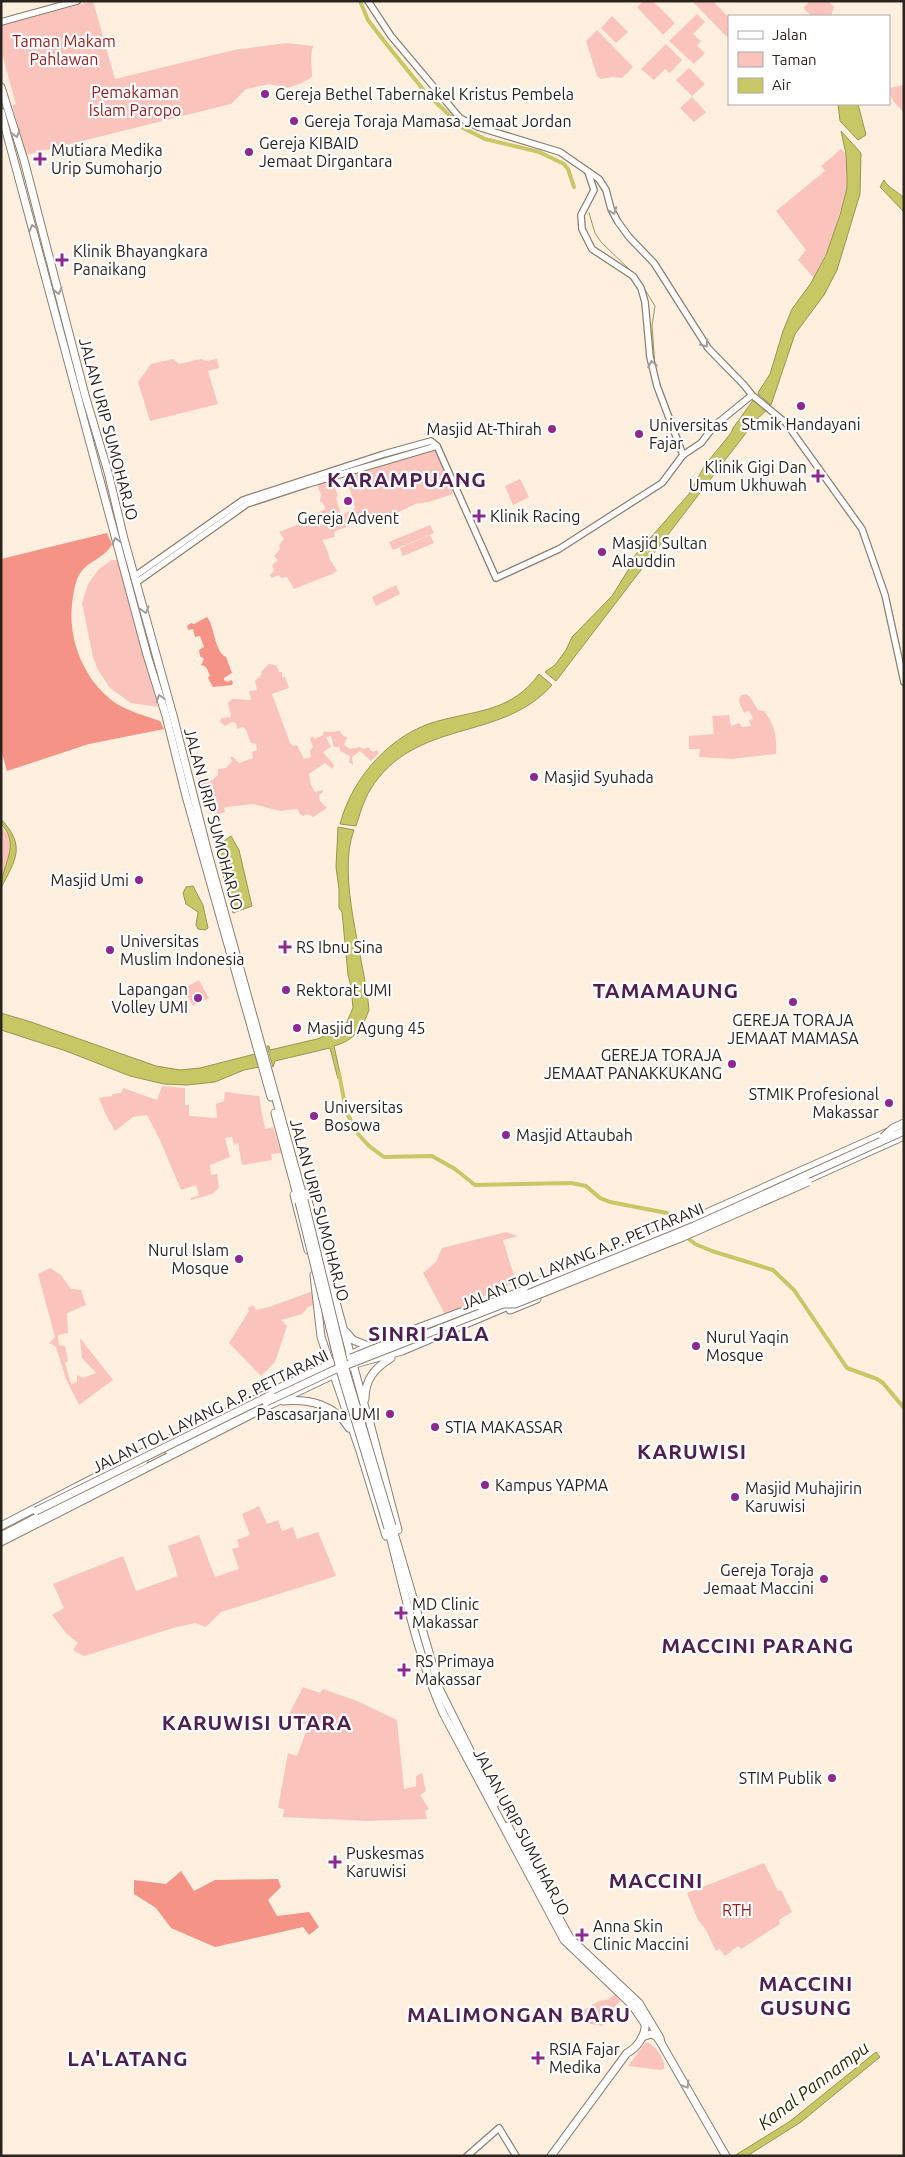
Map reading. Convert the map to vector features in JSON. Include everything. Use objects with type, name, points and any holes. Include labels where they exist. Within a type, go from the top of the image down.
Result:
[{"type":"highway","name":"JALAN URIP SUMOHARJO","points":[[1,87],[24,160],[103,489],[260,1048],[346,1372],[414,1616]]},
{"type":"highway","name":"JALAN URIP SUMOHARJO","points":[[1,112],[82,396],[111,487],[136,579],[197,825]]},
{"type":"highway","points":[[103,489],[111,487]]},
{"type":"highway","points":[[1,1528],[163,1442],[283,1386],[329,1361],[505,1295],[675,1227],[904,1127]]},
{"type":"highway","name":"JALAN TOL LAYANG A.P. PETTARANI","points":[[1,1528],[221,1419],[360,1354],[674,1230],[884,1137],[893,1128],[904,1127]]},
{"type":"highway","name":"JALAN TOL LAYANG A.P. PETTARANI","points":[[1,1536],[147,1460],[331,1371],[504,1307],[758,1199],[904,1127]]},
{"type":"highway","points":[[504,1307],[652,1250],[808,1182],[904,1136]]},
{"type":"highway","points":[[504,1307],[513,1309],[685,1236],[866,1157],[873,1150]]},
{"type":"highway","points":[[685,1236],[846,1163]]},
{"type":"highway","points":[[297,1186],[306,1192],[352,1353],[399,1535],[401,1544],[397,1550],[387,1539],[355,1436],[321,1337],[318,1296],[311,1262],[293,1198],[297,1186]]},
{"type":"highway","points":[[1,1542],[334,1375],[354,1366],[400,1351],[504,1307],[602,1270]]},
{"type":"highway","points":[[528,1286],[524,1291],[528,1295],[533,1296]]},
{"type":"highway","points":[[504,1307],[512,1298],[509,1295],[505,1295]]},
{"type":"highway","points":[[321,1337],[328,1343],[335,1344],[340,1340],[344,1330]]},
{"type":"highway","points":[[344,1330],[353,1340],[368,1346]]},
{"type":"highway","points":[[367,1415],[364,1396],[366,1383],[378,1367],[400,1351]]},
{"type":"highway","points":[[341,1394],[342,1387],[346,1383],[360,1388]]},
{"type":"highway","points":[[280,1401],[316,1403],[330,1408],[340,1416],[355,1436]]},
{"type":"highway","name":"JALAN URIP SUMUHARJO","points":[[414,1616],[428,1662],[457,1732],[564,1940],[636,2010],[645,2024],[642,2037]]},
{"type":"highway","name":"JALAN URIP SUMUHARJO","points":[[457,1732],[570,1938],[639,2003],[726,2156]]},
{"type":"highway","points":[[551,2156],[605,2087],[627,2053],[642,2037],[651,2034],[656,2036],[661,2043]]},
{"type":"highway","points":[[556,2156],[584,2114]]},
{"type":"main road","points":[[1,22],[77,1]]},
{"type":"main road","points":[[368,1],[392,36],[460,118],[478,127],[534,142],[560,152],[597,177],[603,185],[618,222],[654,263],[708,348],[748,389],[780,415],[865,534],[885,596],[904,682]]},
{"type":"main road","points":[[588,172],[594,190],[581,215],[582,229],[592,249],[633,276],[641,288],[645,302],[650,357],[656,386],[665,411],[685,454]]},
{"type":"main road","points":[[748,389],[754,397],[786,423]]},
{"type":"main road","points":[[136,579],[243,500],[355,467],[431,441],[437,446],[496,578],[559,550],[662,483],[685,454],[701,443],[714,426],[754,397]]},
{"type":"main road","points":[[467,2156],[499,2128],[516,2156]]},
{"type":"green space","name":"Pemakaman Islam Paropo","points":[[93,1],[115,79],[234,50],[286,43],[313,46],[311,58],[312,77],[287,88],[270,84],[246,89],[231,104],[26,155],[12,105],[16,104],[1,50],[1,25]]},
{"type":"green space","points":[[643,1],[653,1],[675,23],[663,35],[637,7]]},
{"type":"green space","points":[[692,1],[713,1],[728,17],[728,38]]},
{"type":"green space","points":[[810,1],[828,1],[834,7],[831,15],[811,15],[803,8]]},
{"type":"green space","points":[[697,14],[705,22],[693,34],[701,41],[697,46],[705,53],[694,64],[669,41]]},
{"type":"green space","points":[[612,16],[628,32],[616,43],[601,28]]},
{"type":"green space","points":[[597,30],[633,67],[622,78],[601,79],[597,76],[586,41]]},
{"type":"green space","points":[[666,44],[682,60],[670,73],[665,69],[654,80],[641,69]]},
{"type":"green space","points":[[689,68],[705,84],[692,96],[676,80]]},
{"type":"green space","points":[[903,85],[904,113],[892,99],[890,88]]},
{"type":"green space","points":[[692,97],[706,112],[694,122],[680,108]]},
{"type":"green space","points":[[841,149],[846,154],[847,188],[831,243],[814,278],[798,260],[806,250],[776,211],[825,171],[821,166]]},
{"type":"green space","points":[[173,359],[179,364],[201,359],[206,361],[217,359],[219,368],[208,371],[218,404],[150,421],[138,382],[151,364]]},
{"type":"green space","points":[[435,448],[451,482],[453,494],[429,502],[415,504],[397,513],[374,517],[375,522],[370,524],[362,521],[336,531],[334,533],[335,537],[322,540],[330,560],[337,571],[332,574],[294,589],[287,577],[281,578],[279,575],[272,578],[270,575],[274,571],[272,565],[278,560],[274,556],[280,549],[279,545],[284,539],[279,532],[317,517],[314,514],[326,509],[322,502],[320,502],[321,495],[317,484],[332,480],[338,496],[336,498],[341,514],[344,514],[355,508],[346,475]]},
{"type":"green space","points":[[520,479],[529,497],[513,505],[505,486]]},
{"type":"green space","points":[[430,525],[434,533],[393,550],[389,542]]},
{"type":"green space","points":[[430,535],[434,543],[403,556],[400,548]]},
{"type":"green space","points":[[112,560],[117,560],[158,707],[131,703],[110,688],[98,670],[93,657],[82,603],[88,584],[99,569]]},
{"type":"green space","points":[[396,585],[400,594],[376,606],[372,597]]},
{"type":"green space","points":[[269,664],[276,665],[279,672],[282,672],[282,677],[285,677],[289,688],[272,694],[290,743],[293,746],[297,745],[304,759],[311,757],[310,750],[313,747],[310,739],[312,736],[315,739],[323,735],[324,731],[340,731],[343,736],[347,737],[344,745],[350,749],[360,747],[364,749],[368,747],[373,752],[377,750],[379,753],[371,761],[360,751],[352,757],[353,765],[349,762],[350,756],[340,751],[340,747],[334,747],[331,736],[326,737],[331,747],[323,752],[334,765],[333,769],[325,763],[309,774],[311,785],[315,792],[323,790],[319,795],[320,801],[327,808],[313,817],[308,814],[303,816],[299,813],[298,809],[280,811],[253,804],[227,807],[224,808],[225,812],[217,815],[213,812],[214,808],[219,807],[217,802],[213,803],[210,796],[213,788],[207,790],[205,787],[197,788],[200,777],[211,781],[218,775],[218,769],[226,768],[232,761],[230,757],[233,757],[239,763],[253,758],[252,752],[257,750],[256,744],[251,743],[246,730],[243,727],[237,729],[236,723],[232,722],[225,726],[220,722],[221,718],[231,717],[228,703],[232,699],[251,700],[249,691],[257,690],[255,681]]},
{"type":"green space","points":[[746,694],[758,710],[764,711],[771,721],[776,736],[776,754],[732,759],[699,757],[700,749],[689,749],[689,736],[714,734],[712,716],[729,715],[731,726],[739,723],[742,727],[751,726],[749,720],[753,719],[749,711],[744,713],[739,702],[740,696]]},
{"type":"green space","points":[[1,827],[13,840],[11,860],[1,882]]},
{"type":"green space","points":[[199,980],[209,998],[193,1006],[183,989]]},
{"type":"green space","points":[[162,1086],[185,1088],[185,1105],[189,1105],[189,1116],[217,1118],[216,1104],[224,1101],[225,1092],[259,1096],[265,1129],[273,1127],[281,1153],[271,1154],[272,1160],[242,1165],[238,1143],[234,1145],[232,1137],[225,1138],[230,1157],[210,1165],[211,1175],[217,1174],[219,1188],[212,1194],[191,1200],[191,1198],[199,1195],[196,1185],[181,1190],[160,1140],[147,1115],[133,1117],[115,1131],[99,1098],[121,1093],[123,1088],[157,1100]]},
{"type":"green space","points":[[506,1232],[518,1236],[503,1240],[516,1282],[445,1314],[423,1273],[436,1262],[442,1248]]},
{"type":"green space","points":[[50,1268],[61,1275],[71,1289],[81,1290],[86,1305],[67,1313],[68,1333],[58,1335],[59,1345],[65,1346],[68,1361],[65,1363],[71,1384],[77,1382],[77,1375],[83,1378],[96,1373],[82,1358],[80,1338],[113,1380],[79,1405],[66,1379],[56,1347],[49,1343],[55,1337],[38,1274]]},
{"type":"green space","points":[[316,1290],[317,1304],[308,1307],[302,1314],[281,1320],[287,1326],[275,1362],[261,1376],[229,1343],[249,1311],[248,1308],[253,1305],[256,1310],[269,1307]]},
{"type":"green space","points":[[259,1506],[267,1524],[278,1520],[282,1531],[293,1527],[297,1539],[318,1532],[336,1576],[221,1612],[206,1627],[195,1623],[173,1628],[84,1656],[73,1650],[78,1643],[66,1633],[52,1615],[64,1608],[53,1584],[123,1556],[136,1591],[178,1576],[168,1546],[199,1535],[215,1577],[239,1569],[232,1549],[239,1547],[237,1540],[250,1535],[242,1514]]},
{"type":"green space","points":[[303,1687],[320,1693],[323,1689],[357,1701],[397,1720],[404,1789],[416,1786],[416,1776],[422,1773],[426,1791],[420,1795],[429,1809],[425,1811],[427,1819],[366,1821],[283,1817],[284,1809],[278,1808],[288,1753],[297,1756],[308,1726],[288,1716]]},
{"type":"green space","name":"RTH","points":[[764,1863],[778,1891],[781,1890],[792,1912],[779,1920],[780,1924],[741,1949],[738,1946],[725,1956],[720,1949],[716,1951],[706,1930],[698,1920],[687,1893]]},
{"type":"green space","points":[[615,1994],[620,2001],[609,2013],[609,2021],[602,2026],[589,2023],[579,2013],[597,2002],[609,1999]]},
{"type":"green space","points":[[646,2042],[659,2053],[664,2069],[628,2066]]},
{"type":"shaded area","points":[[107,533],[112,544],[109,549],[85,568],[79,575],[76,583],[71,619],[76,647],[88,673],[106,695],[127,709],[160,721],[164,729],[89,744],[7,771],[1,750],[1,559]]},
{"type":"shaded area","points":[[207,617],[219,650],[226,657],[232,673],[224,678],[224,680],[227,682],[231,680],[233,682],[232,685],[213,687],[208,678],[210,675],[207,669],[201,665],[204,659],[200,656],[199,650],[204,647],[200,636],[195,637],[193,629],[188,630],[187,626],[191,623],[194,624]]},
{"type":"shaded area","points":[[181,1871],[194,1891],[215,1880],[278,1879],[281,1887],[268,1900],[277,1916],[309,1912],[319,1927],[309,1935],[303,1927],[215,1947],[171,1928],[156,1908],[134,1894],[134,1880],[166,1884]]},
{"type":"water","points":[[838,105],[858,105],[866,135],[858,140],[840,121]]},
{"type":"water","points":[[841,131],[861,153],[860,194],[837,270],[824,295],[795,334],[771,405],[758,394],[759,391],[770,374],[792,309],[811,283],[826,255],[847,188],[846,154]]},
{"type":"water","points":[[884,180],[904,198],[904,212],[880,187]]},
{"type":"water","points":[[754,399],[767,410],[757,419],[732,451],[556,681],[545,672],[555,665],[566,650],[572,637],[612,596],[632,564],[630,561],[689,494],[705,465],[731,433]]},
{"type":"water","points":[[539,674],[552,685],[531,703],[508,716],[434,740],[410,751],[389,767],[370,790],[356,826],[340,824],[354,790],[364,774],[390,746],[421,727],[481,711],[506,702],[529,686]]},
{"type":"water","points":[[1,819],[14,837],[16,853],[11,869],[1,888],[9,855],[10,840],[1,824]]},
{"type":"water","points":[[338,827],[354,830],[349,849],[348,871],[353,919],[369,1010],[364,1023],[357,1033],[347,1041],[334,1046],[341,1078],[338,1079],[330,1048],[275,1061],[273,1067],[267,1046],[269,1046],[270,1050],[317,1039],[335,1032],[346,1024],[353,1008],[342,912],[339,908],[336,867]]},
{"type":"water","points":[[231,836],[239,850],[252,906],[233,913],[216,847]]},
{"type":"water","points":[[193,886],[203,905],[208,928],[205,930],[198,929],[196,925],[198,912],[186,904],[183,893],[186,887]]},
{"type":"water","points":[[1,1013],[156,1066],[180,1070],[200,1068],[255,1054],[259,1067],[244,1070],[215,1082],[187,1085],[164,1084],[130,1076],[66,1051],[1,1030]]},
{"type":"water","points":[[876,2052],[880,2057],[801,2122],[747,2156],[734,2156],[789,2122]]},
{"type":"waterway","points":[[360,1],[368,20],[426,93],[463,128],[485,139],[539,152],[564,164],[568,169],[574,187]]},
{"type":"waterway","points":[[589,213],[595,233],[601,242],[633,273]]},
{"type":"waterway","points":[[644,288],[655,306],[652,326],[655,366]]},
{"type":"waterway","points":[[659,382],[682,443]]},
{"type":"waterway","points":[[339,1073],[346,1111],[351,1121],[358,1134],[369,1146],[384,1157],[432,1156],[455,1169],[475,1185],[571,1183],[586,1186],[600,1198],[610,1202],[667,1213],[679,1226]]},
{"type":"waterway","points":[[685,1236],[695,1244],[712,1251],[773,1270],[794,1290],[847,1368],[883,1383],[904,1408]]},
{"type":"place","name":"Gereja Bethel Tabernakel Kristus Pembela","points":[[265,94]]},
{"type":"place","name":"Gereja Toraja Mamasa Jemaat Jordan","points":[[294,121]]},
{"type":"place","name":"Gereja KIBAID Jemaat Dirgantara","points":[[249,152]]},
{"type":"place","name":"Mutiara Medika Urip Sumoharjo","points":[[40,159]]},
{"type":"place","name":"Klinik Bhayangkara Panaikang","points":[[62,260]]},
{"type":"place","name":"Stmik Handayani","points":[[801,406]]},
{"type":"place","name":"Masjid At-Thirah","points":[[552,429]]},
{"type":"place","name":"Universitas Fajar","points":[[639,434]]},
{"type":"place","name":"Klinik Gigi Dan Umum Ukhuwah","points":[[818,476]]},
{"type":"place","name":"Gereja Advent","points":[[348,501]]},
{"type":"place","name":"Klinik Racing","points":[[479,516]]},
{"type":"place","name":"Masjid Sultan Alauddin","points":[[602,552]]},
{"type":"place","name":"Masjid Syuhada","points":[[534,777]]},
{"type":"place","name":"Masjid Umi","points":[[139,880]]},
{"type":"place","name":"RS Ibnu Sina","points":[[285,947]]},
{"type":"place","name":"Universitas Muslim Indonesia","points":[[110,950]]},
{"type":"place","name":"Rektorat UMI","points":[[286,990]]},
{"type":"place","name":"Lapangan Volley UMI","points":[[198,998]]},
{"type":"place","name":"GEREJA TORAJA JEMAAT MAMASA","points":[[793,1002]]},
{"type":"place","name":"Masjid Agung 45","points":[[297,1028]]},
{"type":"place","name":"GEREJA TORAJA JEMAAT PANAKKUKANG","points":[[732,1064]]},
{"type":"place","name":"STMIK Profesional Makassar","points":[[889,1103]]},
{"type":"place","name":"Universitas Bosowa","points":[[314,1116]]},
{"type":"place","name":"Masjid Attaubah","points":[[506,1135]]},
{"type":"place","name":"Nurul Islam Mosque","points":[[239,1259]]},
{"type":"place","name":"Nurul Yaqin Mosque","points":[[696,1346]]},
{"type":"place","name":"Pascasarjana UMI","points":[[390,1414]]},
{"type":"place","name":"STIA MAKASSAR","points":[[435,1427]]},
{"type":"place","name":"Kampus YAPMA","points":[[485,1485]]},
{"type":"place","name":"Masjid Muhajirin Karuwisi","points":[[735,1497]]},
{"type":"place","name":"Gereja Toraja Jemaat Maccini","points":[[824,1579]]},
{"type":"place","name":"MD Clinic Makassar","points":[[401,1613]]},
{"type":"place","name":"RS Primaya Makassar","points":[[404,1670]]},
{"type":"place","name":"STIM Publik","points":[[832,1778]]},
{"type":"place","name":"Puskesmas Karuwisi","points":[[335,1862]]},
{"type":"place","name":"Anna Skin Clinic Maccini","points":[[582,1935]]},
{"type":"place","name":"RSIA Fajar Medika","points":[[538,2058]]},
{"type":"district","name":"KARAMPUANG","points":[[407,479]]},
{"type":"district","name":"TAMAMAUNG","points":[[666,990]]},
{"type":"district","name":"SINRI JALA","points":[[429,1333]]},
{"type":"district","name":"KARUWISI","points":[[692,1451]]},
{"type":"district","name":"MACCINI PARANG","points":[[758,1645]]},
{"type":"district","name":"KARUWISI UTARA","points":[[257,1722]]},
{"type":"district","name":"MACCINI","points":[[656,1880]]},
{"type":"district","name":"MACCINI GUSUNG","points":[[806,1995]]},
{"type":"district","name":"MALIMONGAN BARU","points":[[519,2014]]},
{"type":"district","name":"LA'LATANG","points":[[128,2058]]},
{"type":"park label","name":"Taman Makam Pahlawan","points":[[64,50]]},
{"type":"water label","name":"Kanal Pannampu","points":[[813,2085]]}]
